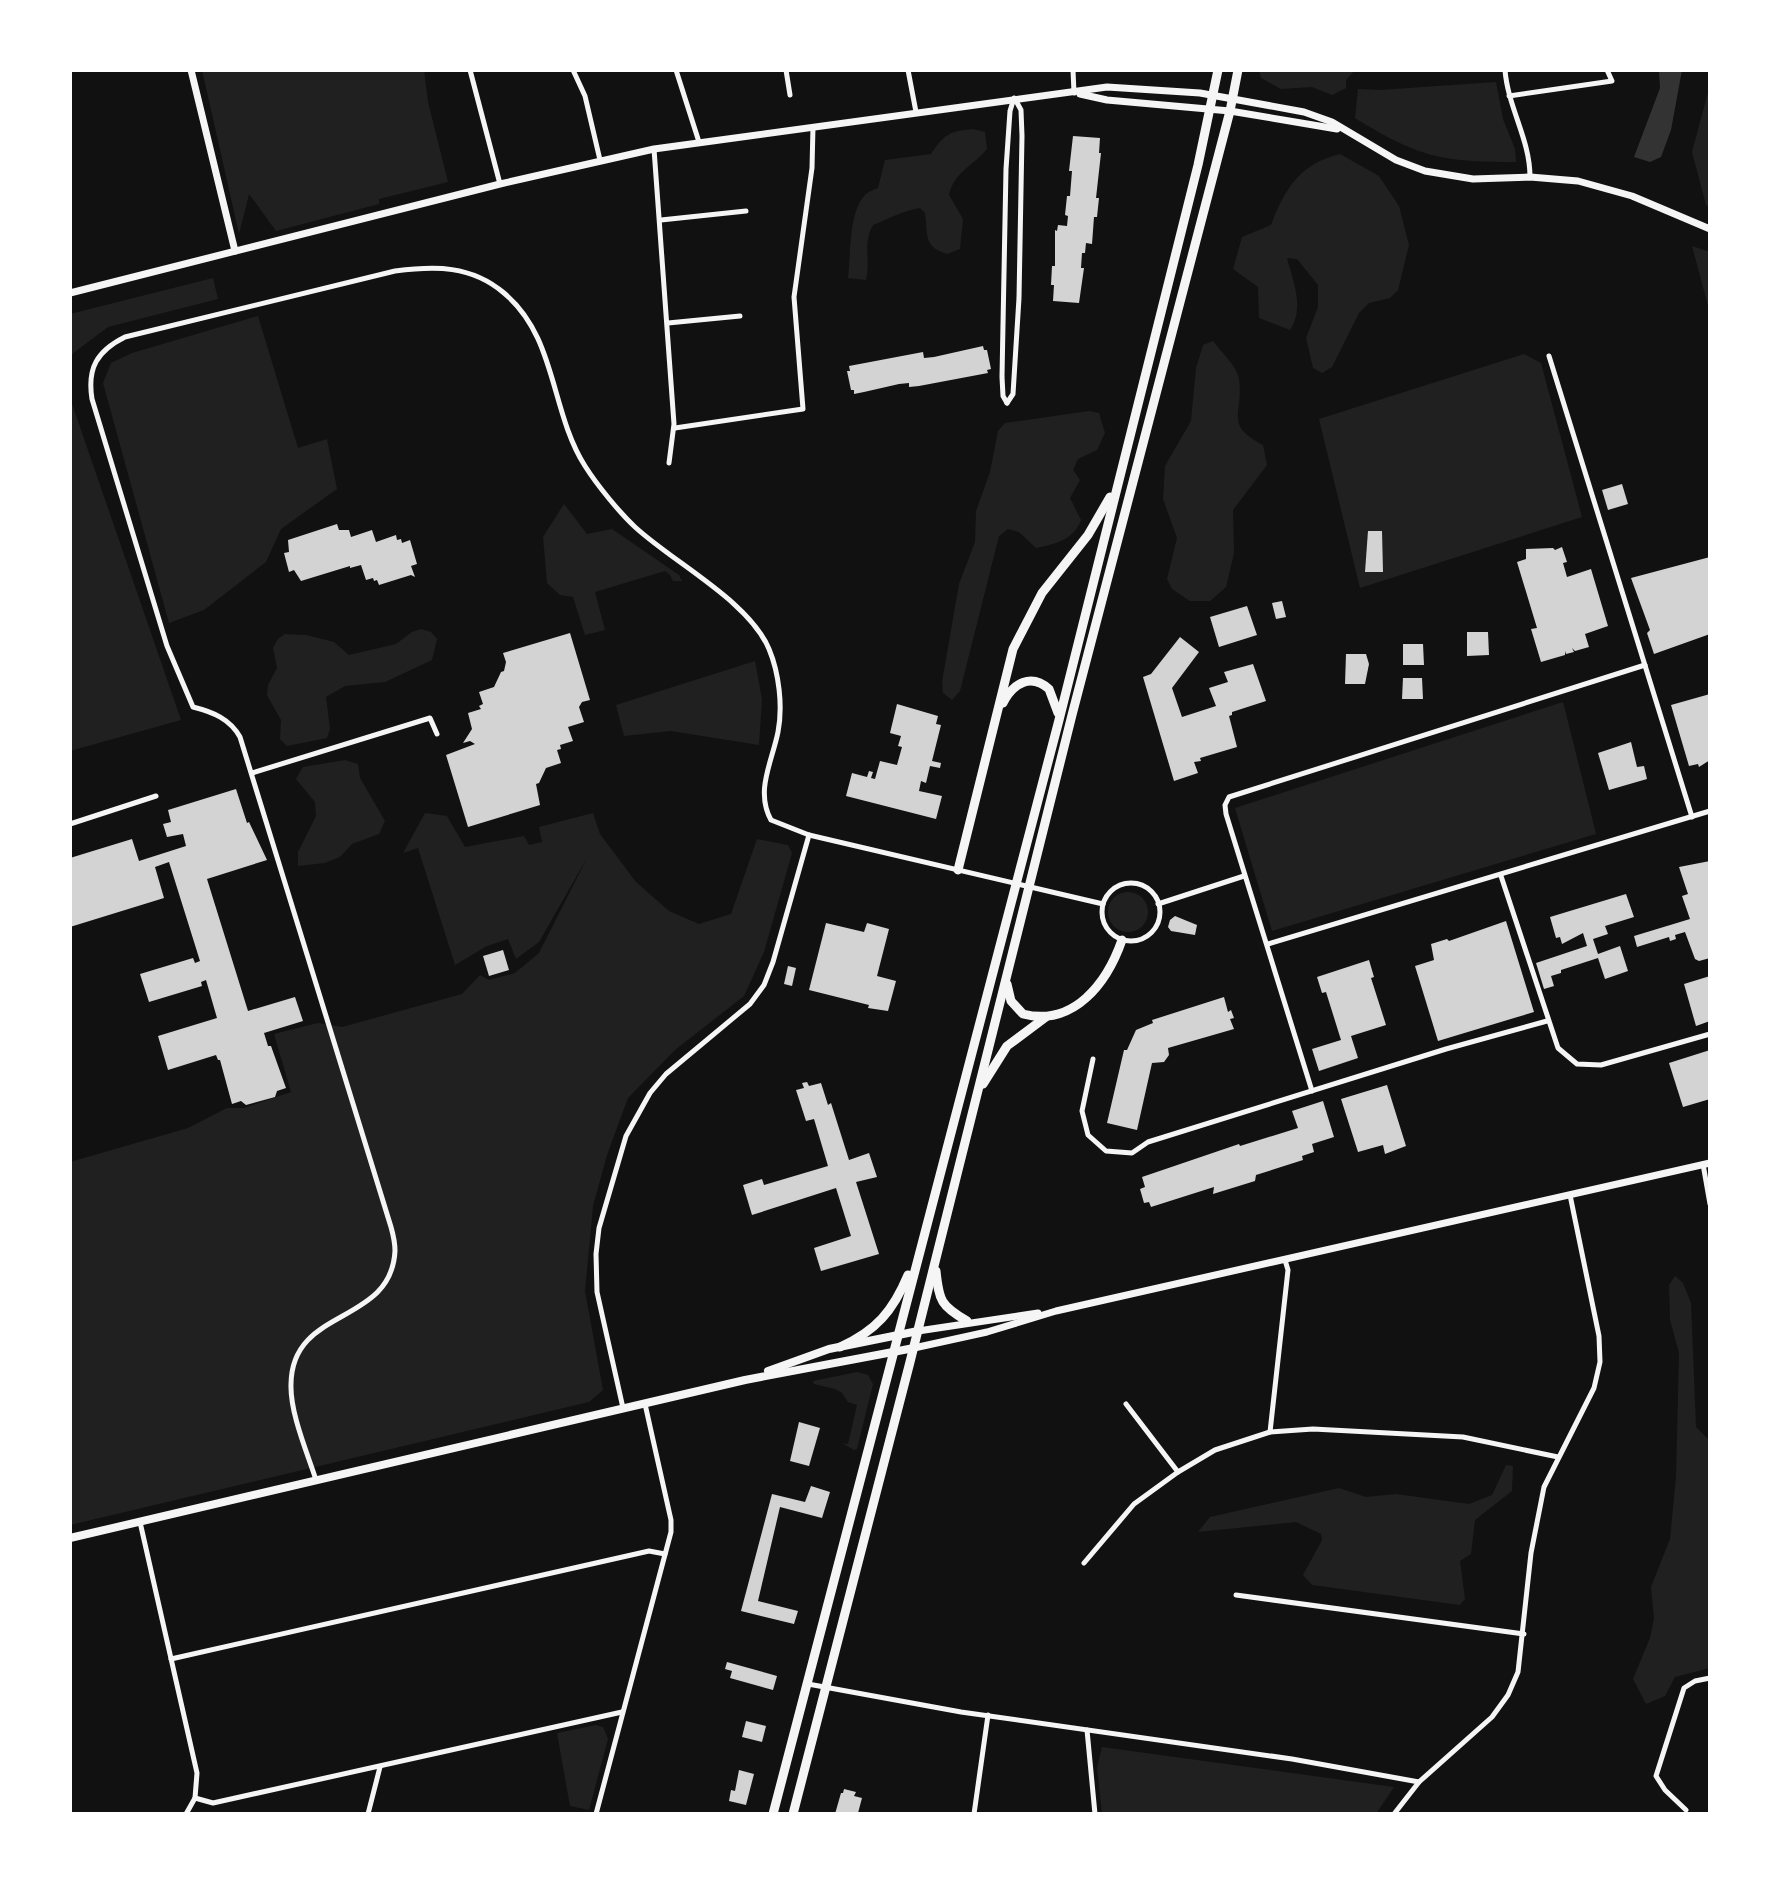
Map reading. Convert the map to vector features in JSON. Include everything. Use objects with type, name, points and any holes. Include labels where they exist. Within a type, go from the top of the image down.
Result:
[{"type":"main road","points":[[773,1814],[1059,720],[1211,109],[1218,70]]},
{"type":"main road","points":[[793,1814],[1238,70]]},
{"type":"main road","points":[[958,870],[999,712],[1006,670],[1022,628],[1042,593],[1088,535],[1118,479]]},
{"type":"main road","points":[[999,712],[1013,686],[1023,681],[1034,681],[1046,685],[1053,694],[1059,720]]},
{"type":"main road","points":[[975,1101],[991,1068],[1018,1035],[1047,1016],[1072,1008],[1092,994],[1108,974],[1122,940]]},
{"type":"main road","points":[[1005,979],[1011,1001],[1018,1011],[1029,1016],[1047,1016]]},
{"type":"main road","points":[[840,1347],[867,1333],[891,1311],[921,1247]]},
{"type":"main road","points":[[936,1260],[942,1302],[967,1321]]},
{"type":"main road","points":[[745,1380],[840,1347],[918,1331]]},
{"type":"main road","points":[[70,1538],[745,1380],[914,1348]]},
{"type":"main road","points":[[779,1790],[797,1795]]},
{"type":"street","points":[[191,70],[235,251]]},
{"type":"street","points":[[470,70],[500,184]]},
{"type":"street","points":[[573,70],[585,96],[600,160]]},
{"type":"street","points":[[676,70],[699,142]]},
{"type":"street","points":[[786,70],[790,95]]},
{"type":"street","points":[[908,70],[916,112]]},
{"type":"street","points":[[1073,70],[1074,93]]},
{"type":"street","points":[[1505,70],[1509,96],[1528,151],[1530,177]]},
{"type":"street","points":[[1509,96],[1612,81],[1607,70]]},
{"type":"street","points":[[70,293],[500,184],[654,149],[1107,87],[1213,95],[1304,112],[1332,122],[1396,160],[1425,171],[1473,179],[1530,177],[1578,181],[1609,189],[1710,229]]},
{"type":"street","points":[[1074,93],[1107,100],[1230,111],[1341,130]]},
{"type":"street","points":[[1014,98],[1021,110],[1022,136],[1019,298],[1013,394],[1007,403],[1003,396],[1002,377],[1005,200],[1009,124],[1014,98]]},
{"type":"street","points":[[675,428],[803,409],[794,297],[812,168],[813,127]]},
{"type":"street","points":[[654,149],[675,428],[669,463]]},
{"type":"street","points":[[661,220],[746,211]]},
{"type":"street","points":[[316,1481],[293,1403],[293,1365],[303,1344],[320,1327],[367,1303],[384,1286],[395,1251],[383,1198],[240,737],[234,726],[193,707],[167,646],[92,399],[91,373],[94,361],[102,351],[125,337],[395,271],[431,266],[457,268],[480,277],[521,307],[535,329],[575,445],[586,467],[634,526],[747,615],[767,644],[778,681],[780,706],[778,732],[764,783],[767,812],[777,824],[809,835],[1103,904]]},
{"type":"street","points":[[668,323],[740,316]]},
{"type":"street","points":[[1549,356],[1692,817]]},
{"type":"street","points":[[1312,1091],[1226,814],[1225,805],[1229,797],[1645,665]]},
{"type":"street","points":[[252,773],[430,718],[437,734]]},
{"type":"street","points":[[70,824],[156,796]]},
{"type":"street","points":[[1268,944],[1710,811]]},
{"type":"street","points":[[623,1409],[597,1292],[596,1254],[599,1228],[626,1136],[650,1093],[666,1074],[750,1004],[764,985],[809,835]]},
{"type":"street","points":[[1158,904],[1244,876]]},
{"type":"street","points":[[1501,876],[1547,1021],[1558,1048],[1577,1064],[1601,1065],[1710,1034]]},
{"type":"street","points":[[1131,883],[1147,888],[1158,904],[1159,919],[1153,931],[1139,940],[1122,940],[1109,932],[1104,924],[1103,904],[1111,891],[1131,883]]},
{"type":"street","points":[[1093,1059],[1082,1111],[1088,1135],[1106,1151],[1132,1153],[1148,1142],[1547,1021]]},
{"type":"street","points":[[914,1348],[987,1332],[1056,1311],[1706,1163],[1710,1204]]},
{"type":"street","points":[[1394,1814],[1419,1782],[1492,1717],[1508,1695],[1518,1672],[1531,1553],[1544,1487],[1594,1388],[1600,1362],[1599,1336],[1570,1195]]},
{"type":"street","points":[[1270,1432],[1287,1275],[1285,1260]]},
{"type":"street","points":[[918,1331],[967,1321],[1056,1311]]},
{"type":"street","points":[[596,1814],[665,1554],[671,1520],[645,1404]]},
{"type":"street","points":[[1126,1404],[1178,1472]]},
{"type":"street","points":[[1084,1563],[1134,1504],[1178,1472],[1215,1450],[1270,1432],[1313,1429],[1463,1437],[1558,1457]]},
{"type":"street","points":[[140,1522],[197,1773],[195,1798],[186,1814]]},
{"type":"street","points":[[171,1659],[649,1551],[665,1554]]},
{"type":"street","points":[[1236,1595],[1524,1634]]},
{"type":"street","points":[[1686,1810],[1665,1790],[1656,1776],[1684,1688],[1695,1681],[1710,1678]]},
{"type":"street","points":[[806,1684],[988,1715],[1292,1759],[1419,1782]]},
{"type":"street","points":[[195,1798],[213,1803],[622,1712]]},
{"type":"street","points":[[974,1814],[988,1715]]},
{"type":"street","points":[[1087,1730],[1095,1814]]},
{"type":"street","points":[[368,1814],[380,1767]]},
{"type":"shaded area","points":[[202,70],[424,70],[428,102],[448,182],[379,199],[379,204],[276,231],[249,194],[239,234]]},
{"type":"shaded area","points":[[1259,70],[1355,70],[1346,80],[1346,88],[1332,95],[1312,87],[1281,89],[1261,78]]},
{"type":"shaded area","points":[[1659,70],[1682,70],[1671,130],[1661,157],[1650,162],[1634,157],[1660,88]]},
{"type":"shaded area","points":[[1496,82],[1516,162],[1468,161],[1431,155],[1396,141],[1355,118],[1358,89]]},
{"type":"shaded area","points":[[1710,85],[1710,207],[1706,205],[1692,152]]},
{"type":"shaded area","points":[[973,129],[985,132],[987,149],[955,180],[949,195],[963,219],[960,249],[947,254],[934,248],[928,239],[925,213],[920,208],[914,209],[873,225],[867,246],[866,280],[848,278],[856,210],[867,193],[878,188],[885,160],[931,154],[948,135]]},
{"type":"shaded area","points":[[1340,154],[1379,176],[1399,206],[1409,245],[1398,290],[1390,298],[1369,303],[1359,313],[1332,367],[1322,373],[1313,368],[1306,338],[1318,307],[1318,285],[1297,259],[1287,258],[1297,304],[1290,330],[1259,318],[1258,287],[1233,269],[1242,237],[1271,225],[1288,189],[1304,171]]},
{"type":"shaded area","points":[[1692,246],[1710,252],[1710,313]]},
{"type":"shaded area","points":[[213,278],[218,299],[108,327],[72,354],[70,389],[70,314]]},
{"type":"shaded area","points":[[258,316],[298,448],[327,439],[337,489],[281,529],[266,562],[204,610],[169,623],[103,383],[111,363],[132,353]]},
{"type":"shaded area","points":[[1213,341],[1238,374],[1239,424],[1251,438],[1263,445],[1267,465],[1233,510],[1234,553],[1226,587],[1210,601],[1190,601],[1172,589],[1167,579],[1177,538],[1163,499],[1165,466],[1191,421],[1196,368],[1203,345]]},
{"type":"shaded area","points":[[1524,354],[1541,363],[1582,517],[1360,588],[1319,419]]},
{"type":"shaded area","points":[[70,398],[181,720],[70,751]]},
{"type":"shaded area","points":[[1089,411],[1099,413],[1105,433],[1097,450],[1078,459],[1073,470],[1080,480],[1070,498],[1081,520],[1078,527],[1063,540],[1036,548],[1019,532],[1008,529],[999,536],[960,691],[952,700],[943,693],[942,682],[959,584],[975,542],[976,511],[990,472],[998,431],[1005,423]]},
{"type":"shaded area","points":[[564,504],[587,534],[612,529],[679,575],[682,581],[673,581],[665,571],[595,592],[605,630],[585,635],[573,597],[560,595],[547,583],[543,537]]},
{"type":"shaded area","points":[[421,629],[431,632],[437,639],[432,660],[385,682],[345,686],[326,697],[330,729],[327,738],[287,746],[280,739],[281,720],[267,695],[268,685],[277,668],[273,648],[278,639],[285,634],[306,635],[334,642],[349,655],[396,644]]},
{"type":"shaded area","points":[[755,661],[762,699],[759,745],[671,731],[624,736],[616,705]]},
{"type":"shaded area","points":[[1563,702],[1596,834],[1272,931],[1235,808]]},
{"type":"shaded area","points":[[345,760],[358,764],[360,778],[385,821],[379,834],[352,844],[340,857],[325,863],[298,866],[298,852],[316,816],[315,802],[296,779],[303,767]]},
{"type":"shaded area","points":[[425,813],[447,816],[465,847],[524,836],[529,845],[542,842],[539,827],[593,813],[600,834],[636,882],[669,911],[699,924],[731,914],[757,839],[788,845],[792,853],[764,952],[744,996],[675,1050],[628,1098],[607,1155],[593,1206],[585,1291],[603,1390],[589,1402],[70,1525],[70,1162],[188,1128],[227,1108],[244,1108],[291,1092],[274,1034],[318,1023],[342,1027],[462,994],[480,975],[489,980],[515,973],[539,953],[587,858],[539,942],[516,959],[508,939],[487,946],[455,965],[418,848],[403,853]]},
{"type":"shaded area","points":[[1128,892],[1142,898],[1148,912],[1142,926],[1128,932],[1114,926],[1108,912],[1114,898]]},
{"type":"shaded area","points":[[1675,1276],[1683,1283],[1691,1303],[1696,1427],[1710,1441],[1710,1668],[1675,1677],[1665,1696],[1646,1704],[1633,1679],[1650,1638],[1654,1619],[1651,1587],[1670,1539],[1676,1477],[1679,1353],[1670,1320],[1669,1285]]},
{"type":"shaded area","points":[[857,1372],[868,1375],[873,1384],[857,1449],[854,1450],[842,1443],[848,1444],[857,1405],[848,1402],[835,1389],[814,1384],[813,1381]]},
{"type":"shaded area","points":[[1506,1465],[1513,1466],[1512,1491],[1475,1520],[1471,1554],[1460,1561],[1465,1599],[1460,1605],[1312,1585],[1303,1575],[1322,1540],[1321,1534],[1296,1522],[1198,1532],[1210,1517],[1339,1488],[1366,1497],[1396,1494],[1469,1504],[1492,1495]]},
{"type":"shaded area","points":[[596,1725],[603,1727],[608,1739],[589,1810],[570,1806],[557,1733]]},
{"type":"shaded area","points":[[1102,1747],[1394,1787],[1376,1814],[1102,1814],[1097,1768]]},
{"type":"building","points":[[1073,136],[1100,138],[1101,153],[1097,217],[1094,217],[1092,244],[1086,243],[1085,253],[1082,253],[1081,268],[1084,268],[1079,303],[1053,301],[1054,285],[1051,285],[1052,266],[1055,266],[1055,230],[1058,225],[1067,226],[1068,216],[1065,215],[1067,196],[1070,196]]},
{"type":"building","points":[[983,346],[987,350],[991,369],[987,370],[988,373],[919,386],[899,384],[854,394],[851,390],[847,371],[850,371],[849,366],[923,352],[924,358],[934,357]]},
{"type":"building","points":[[1622,484],[1628,504],[1608,510],[1602,490]]},
{"type":"building","points":[[337,524],[339,530],[349,530],[351,537],[372,530],[376,542],[396,535],[402,543],[410,540],[417,564],[411,566],[415,577],[411,575],[379,585],[373,578],[366,580],[361,565],[301,581],[294,570],[289,572],[284,553],[289,552],[288,540]]},
{"type":"building","points":[[1368,531],[1382,531],[1383,572],[1365,572]]},
{"type":"building","points":[[1562,547],[1567,562],[1563,563],[1567,577],[1591,569],[1608,626],[1585,634],[1589,647],[1575,651],[1572,648],[1574,652],[1566,654],[1565,651],[1565,655],[1541,662],[1531,629],[1537,628],[1517,562],[1526,559],[1526,549],[1555,550]]},
{"type":"building","points":[[1710,557],[1710,634],[1654,654],[1647,633],[1650,630],[1631,578]]},
{"type":"building","points":[[1282,601],[1286,617],[1276,619],[1272,603]]},
{"type":"building","points":[[1247,606],[1257,635],[1219,647],[1210,617]]},
{"type":"building","points":[[1467,632],[1488,632],[1489,655],[1467,656]]},
{"type":"building","points":[[570,633],[590,700],[582,702],[579,707],[584,722],[568,727],[573,741],[560,745],[561,749],[557,750],[561,763],[546,768],[536,784],[540,805],[468,827],[446,755],[475,744],[470,741],[463,743],[472,729],[468,713],[481,709],[479,706],[483,704],[479,692],[494,687],[504,671],[506,662],[503,653]]},
{"type":"building","points":[[1180,637],[1199,652],[1172,688],[1182,717],[1216,706],[1209,688],[1228,682],[1224,672],[1253,664],[1266,701],[1232,712],[1229,716],[1237,747],[1200,758],[1201,761],[1194,762],[1198,773],[1174,781],[1143,677],[1151,674]]},
{"type":"building","points":[[1403,644],[1423,644],[1424,665],[1403,665]]},
{"type":"building","points":[[1346,654],[1366,654],[1369,664],[1365,684],[1345,684]]},
{"type":"building","points":[[1403,678],[1422,678],[1423,699],[1402,699]]},
{"type":"building","points":[[1710,694],[1710,760],[1699,767],[1698,764],[1689,766],[1671,705]]},
{"type":"building","points":[[897,704],[938,716],[936,724],[941,725],[932,761],[941,763],[940,768],[930,766],[926,783],[921,781],[919,791],[942,796],[936,819],[846,796],[852,773],[867,777],[869,771],[873,772],[871,778],[875,779],[880,761],[897,765],[902,747],[898,746],[901,736],[890,733]]},
{"type":"building","points":[[1631,742],[1637,767],[1644,766],[1647,779],[1609,790],[1598,753]]},
{"type":"building","points":[[236,789],[247,823],[267,860],[207,879],[248,1011],[295,997],[303,1021],[264,1033],[286,1088],[277,1091],[275,1097],[246,1105],[241,1101],[232,1104],[216,1055],[168,1070],[158,1036],[217,1018],[206,980],[201,982],[202,986],[149,1002],[140,974],[193,958],[195,963],[200,961],[169,862],[155,867],[164,898],[70,927],[70,858],[132,839],[139,861],[186,846],[183,834],[167,837],[163,824],[171,822],[168,810]]},
{"type":"building","points":[[1710,861],[1710,958],[1695,959],[1685,932],[1675,935],[1676,939],[1670,941],[1669,937],[1637,947],[1634,936],[1690,919],[1682,896],[1688,894],[1679,867]]},
{"type":"building","points":[[1626,894],[1634,917],[1605,926],[1608,934],[1593,939],[1598,954],[1620,946],[1628,971],[1605,979],[1598,958],[1561,970],[1561,973],[1551,976],[1554,986],[1544,989],[1536,963],[1587,946],[1583,933],[1562,944],[1560,937],[1556,938],[1550,917]]},
{"type":"building","points":[[1175,916],[1197,925],[1195,935],[1171,931],[1168,927]]},
{"type":"building","points":[[1506,921],[1534,1012],[1438,1041],[1415,966],[1434,960],[1431,944],[1449,941]]},
{"type":"building","points":[[826,923],[864,932],[867,923],[889,929],[877,976],[896,981],[888,1011],[809,990]]},
{"type":"building","points":[[503,950],[509,970],[489,976],[483,956]]},
{"type":"building","points":[[1369,960],[1374,977],[1371,978],[1386,1025],[1351,1036],[1358,1058],[1319,1071],[1312,1049],[1341,1040],[1326,992],[1322,993],[1317,977]]},
{"type":"building","points":[[788,966],[796,968],[792,986],[784,984]]},
{"type":"building","points":[[1710,976],[1710,1021],[1696,1026],[1684,984]]},
{"type":"building","points":[[1224,997],[1228,1012],[1231,1010],[1234,1018],[1230,1019],[1234,1029],[1168,1048],[1169,1055],[1164,1062],[1152,1063],[1137,1130],[1107,1123],[1124,1050],[1127,1050],[1136,1030],[1153,1023],[1152,1020]]},
{"type":"building","points":[[1710,1050],[1710,1099],[1683,1107],[1669,1063]]},
{"type":"building","points":[[807,1082],[809,1086],[821,1083],[828,1105],[831,1103],[849,1160],[869,1153],[877,1177],[856,1182],[879,1254],[821,1271],[814,1248],[851,1236],[836,1188],[752,1215],[743,1185],[762,1179],[764,1185],[828,1166],[814,1119],[806,1121],[796,1090],[804,1088],[802,1083]]},
{"type":"building","points":[[1387,1085],[1406,1146],[1385,1154],[1383,1145],[1358,1152],[1341,1099]]},
{"type":"building","points":[[1323,1101],[1334,1137],[1312,1144],[1314,1152],[1302,1156],[1303,1160],[1256,1175],[1255,1181],[1213,1194],[1214,1187],[1151,1207],[1149,1202],[1144,1203],[1140,1189],[1145,1187],[1142,1177],[1239,1144],[1298,1128],[1292,1111]]},
{"type":"building","points":[[799,1422],[820,1428],[809,1466],[790,1461]]},
{"type":"building","points":[[811,1486],[830,1492],[822,1518],[780,1507],[758,1601],[798,1611],[794,1624],[741,1611],[772,1494],[805,1502]]},
{"type":"building","points":[[727,1662],[777,1676],[773,1690],[730,1678],[732,1671],[725,1669]]},
{"type":"building","points":[[746,1721],[766,1726],[762,1742],[742,1737]]},
{"type":"building","points":[[739,1770],[754,1774],[746,1805],[729,1801],[731,1790],[735,1791]]},
{"type":"building","points":[[844,1789],[856,1792],[854,1796],[862,1798],[858,1813],[835,1814]]}]
